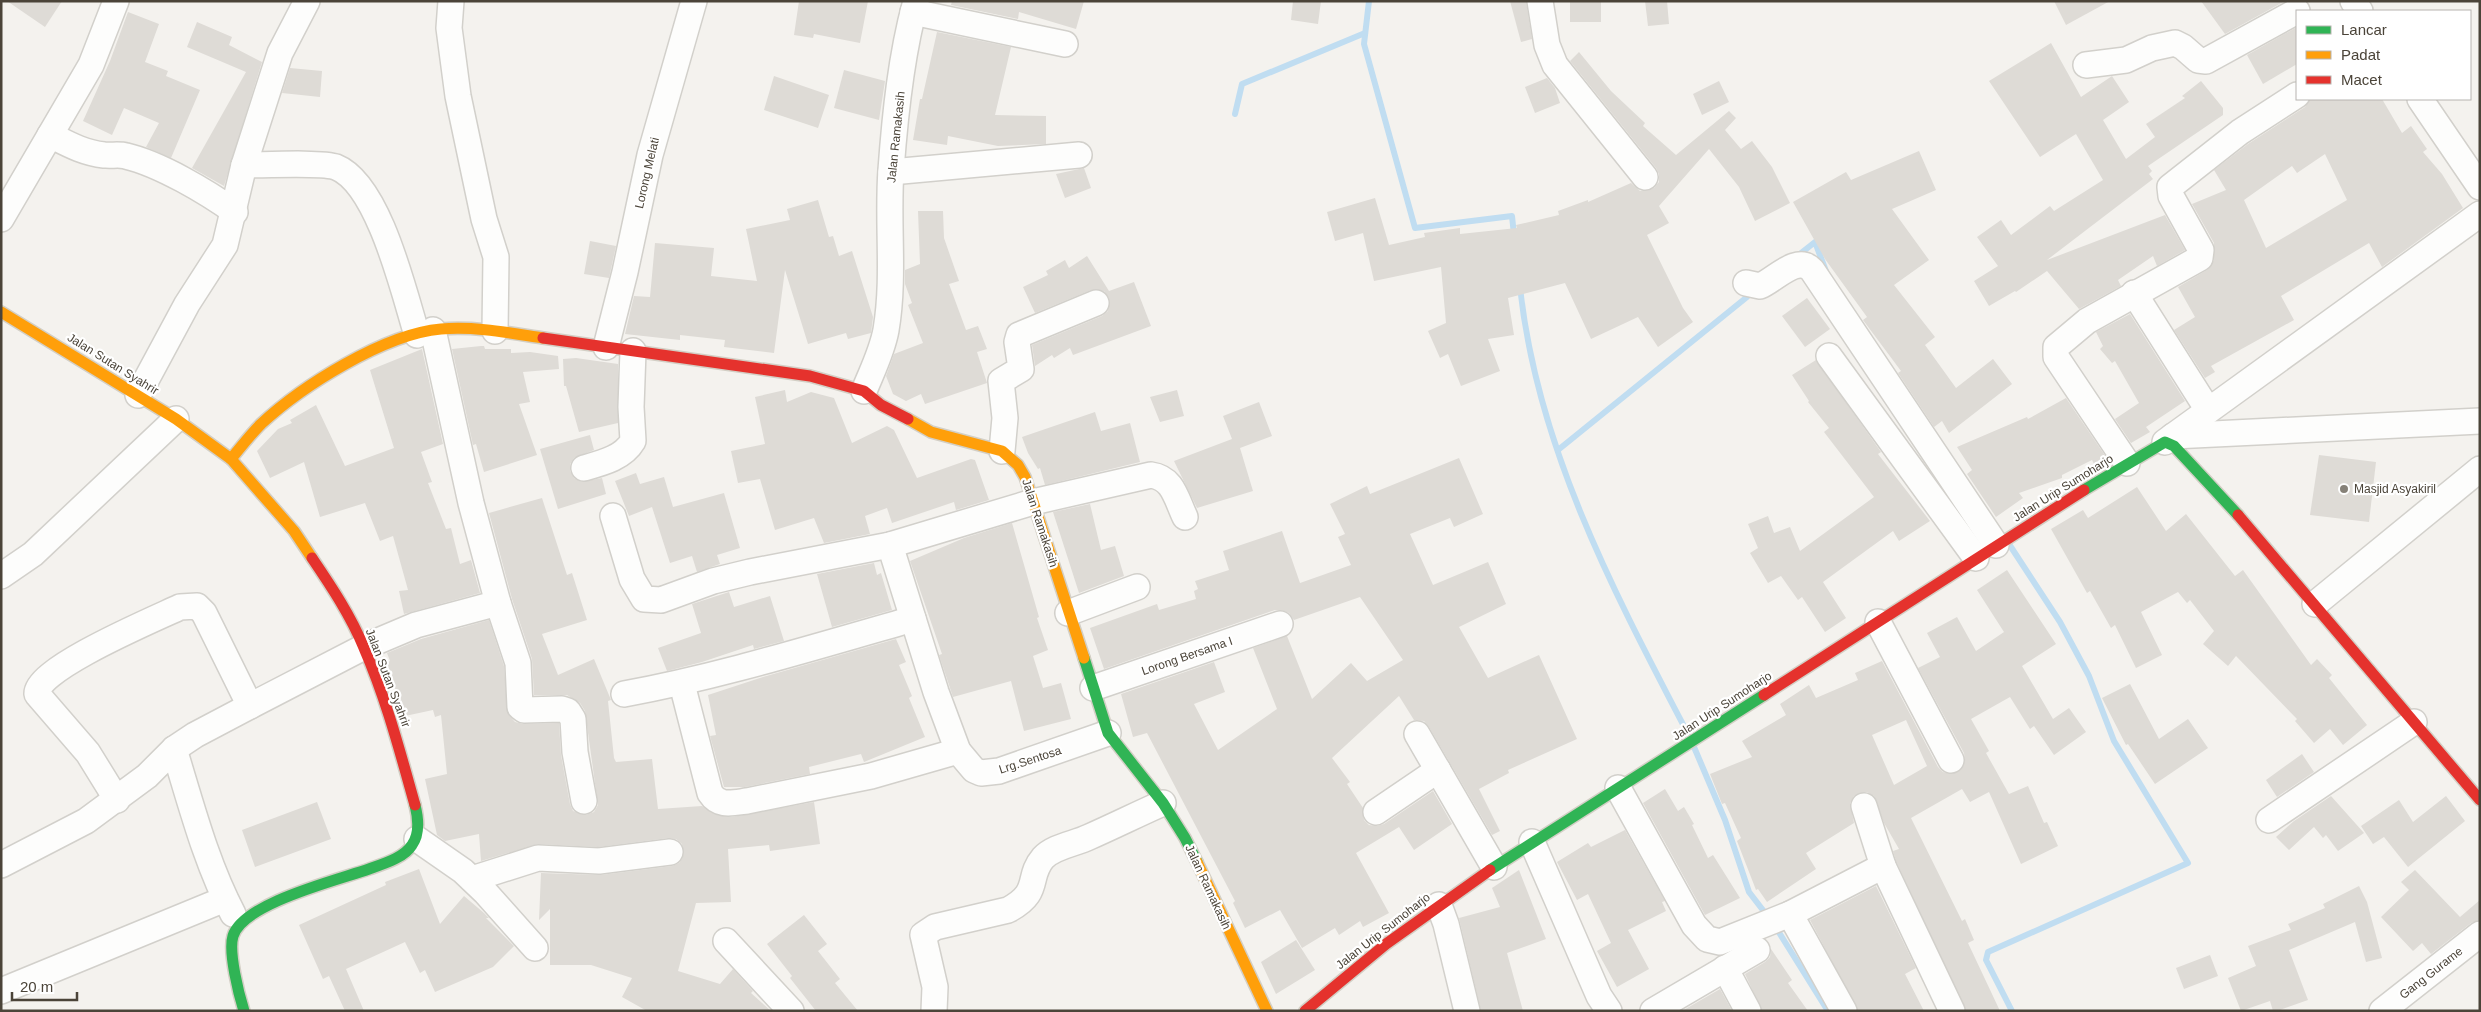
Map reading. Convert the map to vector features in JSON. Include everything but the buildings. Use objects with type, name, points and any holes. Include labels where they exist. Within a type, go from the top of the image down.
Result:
[{"type":"street","points":[[1,220],[91,65],[116,1]]},
{"type":"street","points":[[138,396],[187,304],[225,245],[235,212],[244,165],[280,53],[307,1]]},
{"type":"street","points":[[452,1],[450,28],[458,96],[484,219],[496,257],[495,331]]},
{"type":"street","name":"Lorong Melati","points":[[606,347],[625,272],[650,155],[694,1]]},
{"type":"street","points":[[1540,1],[1548,45],[1556,65],[1645,177]]},
{"type":"street","points":[[2299,10],[2313,1]]},
{"type":"street","points":[[915,7],[1065,44]]},
{"type":"street","name":"Jalan Ramakasih","points":[[864,391],[877,362],[886,330],[891,259],[890,172],[901,82],[915,7]]},
{"type":"street","points":[[2086,65],[2126,60],[2152,48],[2174,43],[2183,47],[2193,58],[2206,61],[2296,12]]},
{"type":"street","points":[[2127,464],[2056,357],[2056,347],[2076,329],[2134,293],[2197,261],[2202,255],[2171,196],[2172,184],[2240,132],[2296,96]]},
{"type":"street","points":[[2421,100],[2480,187]]},
{"type":"street","points":[[50,135],[75,149],[103,155],[126,155],[217,199],[235,212]]},
{"type":"street","points":[[890,172],[1079,154]]},
{"type":"street","points":[[244,165],[335,167],[361,188],[375,211],[425,333],[498,603],[518,663],[521,710],[562,709],[568,711],[573,719],[575,752],[584,801]]},
{"type":"street","points":[[2169,439],[2480,214]]},
{"type":"street","points":[[1746,283],[1760,286],[1789,268],[1799,265],[1805,265],[1812,270],[1998,544]]},
{"type":"street","points":[[2134,293],[2208,410]]},
{"type":"street","points":[[231,458],[262,423],[299,395],[340,368],[425,333],[451,328],[495,331],[810,376],[864,391],[881,405],[931,432],[1002,451],[1005,418],[1001,381],[1021,369],[1017,342],[1020,335],[1096,303]]},
{"type":"street","name":"Jalan Sutan Syahrir","points":[[1,312],[176,419],[231,458],[294,531],[330,585],[364,646],[392,725],[416,807],[418,829],[416,839]]},
{"type":"street","points":[[584,468],[624,452],[633,441],[631,407],[633,351]]},
{"type":"street","points":[[1829,356],[1998,544]]},
{"type":"street","points":[[1,576],[33,554],[176,419]]},
{"type":"street","points":[[2169,439],[2480,420]]},
{"type":"street","points":[[2169,439],[2224,498],[2480,800]]},
{"type":"street","name":"Jalan Urip Sumoharjo","points":[[1305,1011],[1386,944],[1494,867],[1709,731],[1998,544],[2169,439]]},
{"type":"street","name":"Jalan Ramakasih","points":[[1002,451],[1018,465],[1033,502],[1108,733],[1163,803],[1185,838],[1267,1011]]},
{"type":"street","points":[[2314,604],[2480,469]]},
{"type":"street","points":[[613,516],[635,586],[644,599],[649,601],[661,600],[713,581],[750,572],[890,545],[1033,502],[1150,475],[1162,476],[1169,483],[1185,517]]},
{"type":"street","name":"Lrg.Sentosa","points":[[890,545],[936,692],[958,751],[974,770],[990,773],[1035,760],[1108,733]]},
{"type":"street","points":[[1068,613],[1137,587]]},
{"type":"street","points":[[1,865],[86,821],[117,800],[147,776],[174,750],[195,735],[250,706],[364,646],[416,625],[498,603]]},
{"type":"street","points":[[117,800],[88,753],[36,694],[39,684],[81,653],[180,607],[197,606],[204,613],[250,706]]},
{"type":"street","points":[[624,694],[682,684],[913,619]]},
{"type":"street","points":[[1878,622],[1951,760]]},
{"type":"street","name":"Lorong Bersama I","points":[[1093,688],[1280,624]]},
{"type":"street","points":[[682,684],[710,793],[718,802],[727,804],[747,801],[871,776],[958,751]]},
{"type":"street","points":[[2268,820],[2414,722]]},
{"type":"street","points":[[1417,734],[1494,867]]},
{"type":"street","points":[[174,750],[200,832],[225,899],[239,925]]},
{"type":"street","points":[[1376,812],[1438,770]]},
{"type":"street","points":[[1618,788],[1701,934],[1713,942],[1755,939]]},
{"type":"street","points":[[934,1011],[935,987],[923,935],[927,931],[935,927],[1008,910],[1019,904],[1033,886],[1044,858],[1062,846],[1086,838],[1163,803]]},
{"type":"street","points":[[1864,806],[1883,866],[1952,1011]]},
{"type":"street","points":[[244,1011],[233,959],[233,935],[247,916],[270,903],[389,862],[403,853],[416,839],[472,879],[535,948]]},
{"type":"street","points":[[1532,842],[1603,1006]]},
{"type":"street","points":[[472,879],[538,858],[599,861],[670,852]]},
{"type":"street","points":[[1653,1011],[1724,968],[1755,939],[1784,916],[1883,866]]},
{"type":"street","points":[[1,991],[225,899]]},
{"type":"street","points":[[1439,905],[1446,924],[1467,1011]]},
{"type":"street","points":[[1784,916],[1844,1011]]},
{"type":"street","name":"Gang Gurame","points":[[2382,1011],[2480,934]]},
{"type":"street","points":[[726,941],[791,1011]]},
{"type":"street","points":[[1724,968],[1748,1011]]},
{"type":"waterway","points":[[1369,1],[1364,44],[1415,228],[1512,216],[1514,235]]},
{"type":"waterway","points":[[1235,114],[1242,84],[1365,33]]},
{"type":"waterway","points":[[1796,257],[1815,242],[1826,271]]},
{"type":"waterway","points":[[1520,287],[1529,347],[1543,405],[1561,462],[1607,574],[1689,736]]},
{"type":"waterway","points":[[1558,450],[1747,297]]},
{"type":"waterway","points":[[2009,544],[2060,622],[2089,676],[2114,741],[2188,863],[1988,952],[1986,960],[2012,1011]]},
{"type":"waterway","points":[[1694,747],[1725,820],[1749,892],[1769,918]]},
{"type":"waterway","points":[[1775,926],[1828,1011]]},
{"type":"traffic: fast","points":[[2084,490],[2165,442],[2174,446],[2238,515]]},
{"type":"traffic: fast","points":[[1084,658],[1108,733],[1163,803],[1185,838],[1197,862]]},
{"type":"traffic: fast","points":[[1490,870],[1764,695]]},
{"type":"traffic: fast","points":[[244,1011],[232,952],[233,936],[240,924],[254,913],[293,894],[380,865],[404,854],[415,841],[417,831],[415,805]]},
{"type":"traffic: slow","points":[[1,312],[176,419],[231,459],[294,531],[312,558]]},
{"type":"traffic: slow","points":[[231,459],[261,424],[298,394],[345,364],[395,341],[419,333],[454,328],[543,338]]},
{"type":"traffic: slow","points":[[908,419],[931,432],[1002,451],[1018,465],[1025,477],[1084,658]]},
{"type":"traffic: slow","points":[[1197,862],[1267,1011]]},
{"type":"traffic: jam","points":[[543,338],[810,376],[864,391],[881,405],[908,419]]},
{"type":"traffic: jam","points":[[1764,695],[2084,490]]},
{"type":"traffic: jam","points":[[2238,515],[2480,800]]},
{"type":"traffic: jam","points":[[312,558],[347,613],[372,667],[386,706],[415,805]]},
{"type":"traffic: jam","points":[[1305,1011],[1386,944],[1490,870]]},
{"type":"place","name":"Masjid Asyakiril","points":[[2344,489]]}]
